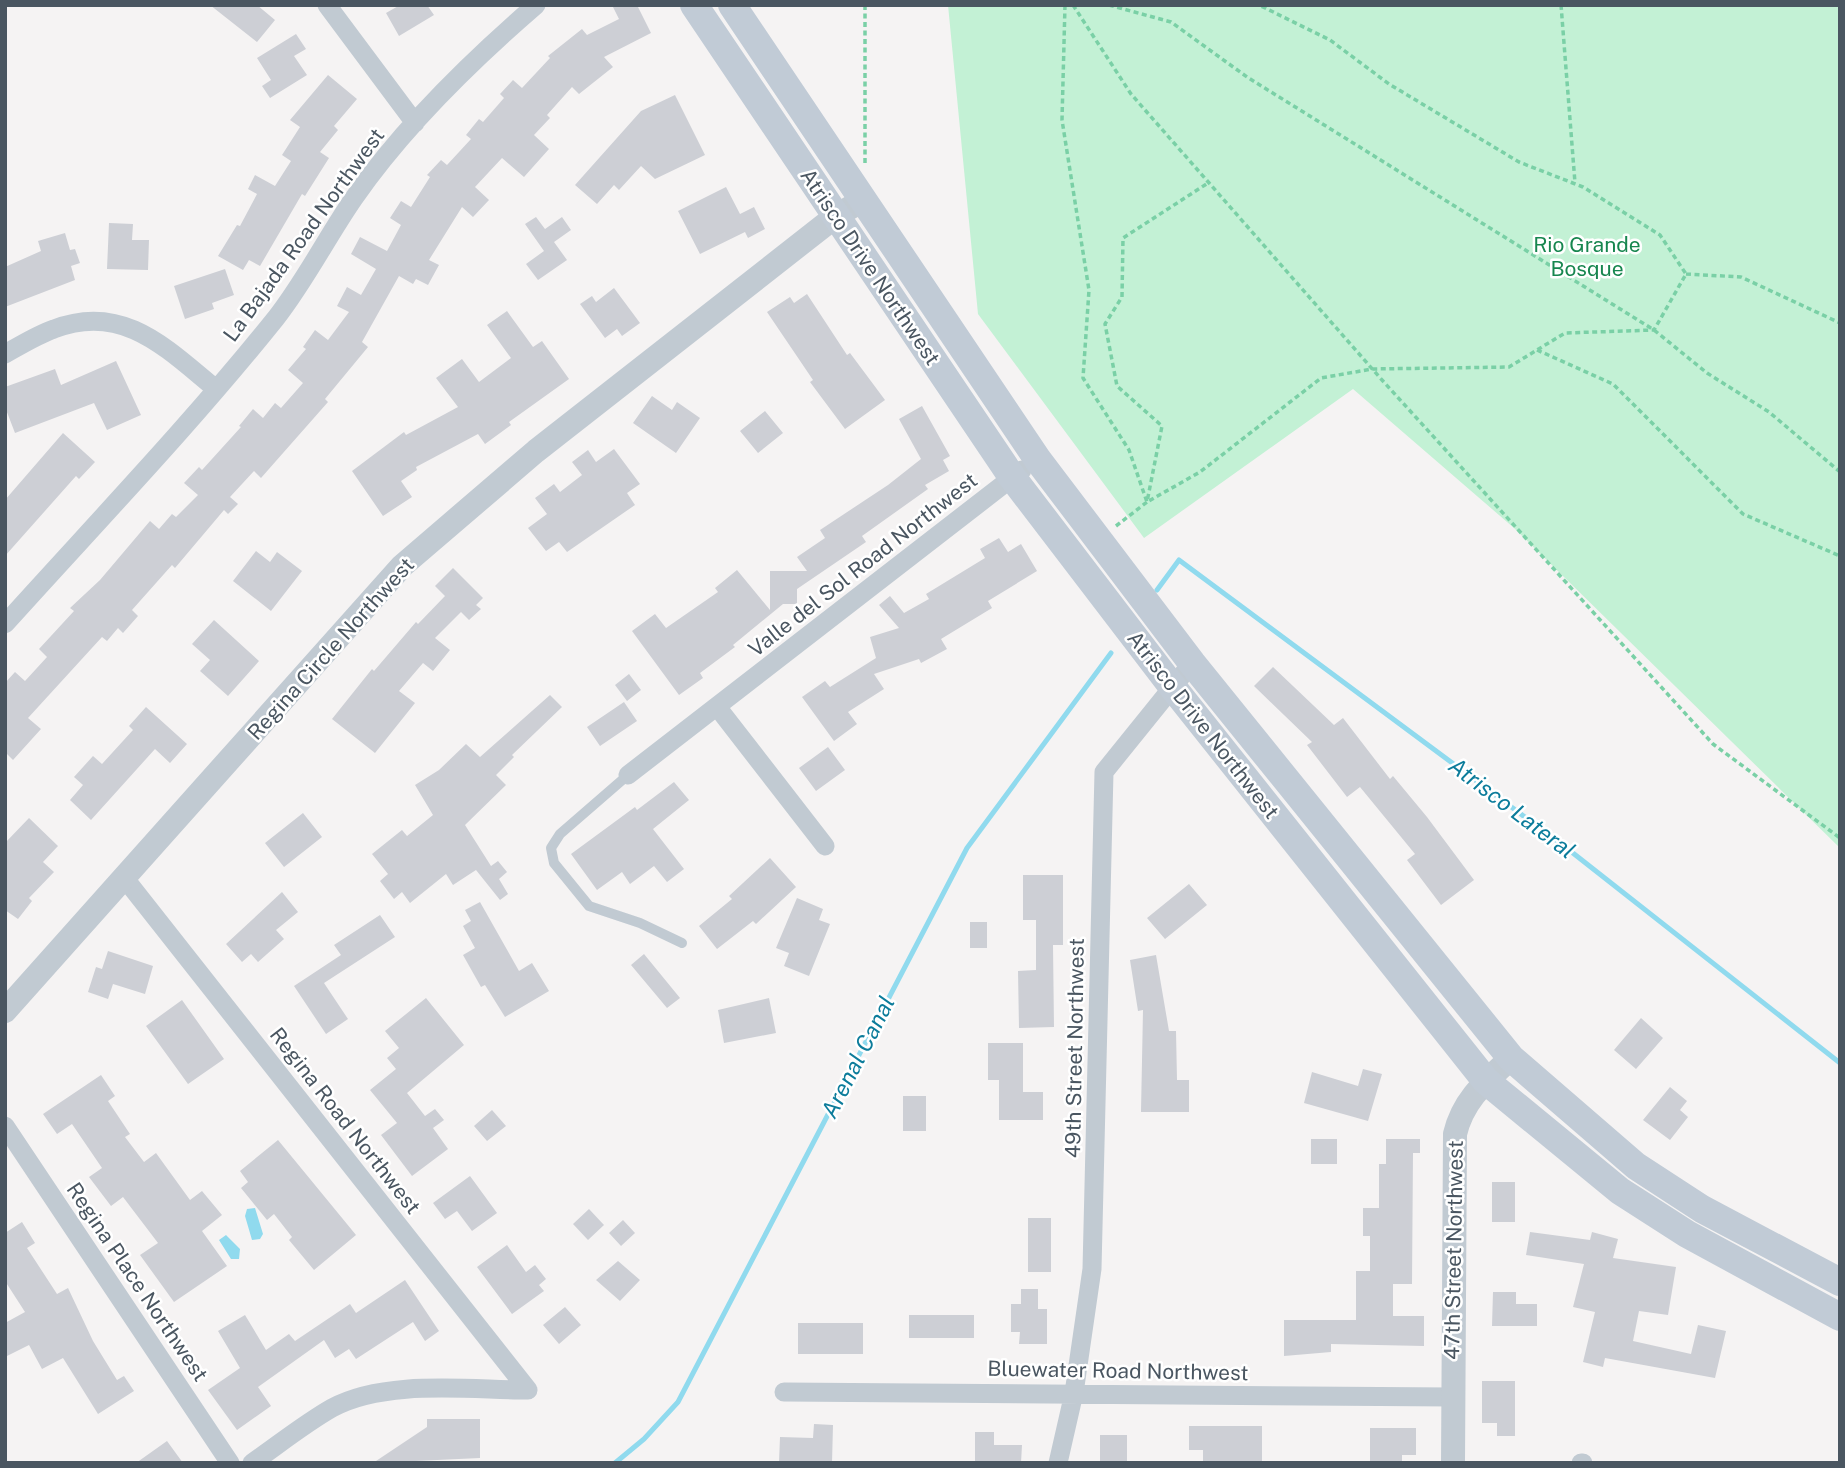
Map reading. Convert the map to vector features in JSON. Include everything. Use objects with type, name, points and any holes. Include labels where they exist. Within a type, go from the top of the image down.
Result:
[{"type":"main road","name":"Atrisco Drive Northwest","points":[[695,5],[1012,477],[1171,685],[1486,1081],[1620,1191],[1687,1234],[1840,1317]]},
{"type":"main road","name":"Atrisco Drive Northwest","points":[[732,5],[1038,460],[1192,663],[1511,1058],[1636,1166],[1702,1209],[1840,1282]]},
{"type":"street","points":[[327,5],[415,123]]},
{"type":"street","name":"La Bajada Road Northwest","points":[[5,624],[216,389],[278,315],[355,196],[415,123],[493,43],[536,5]]},
{"type":"street","name":"Regina Circle Northwest","points":[[5,1011],[125,880],[402,566],[536,451],[836,216],[863,200]]},
{"type":"street","points":[[5,354],[55,328],[83,322],[118,323],[147,334],[216,389]]},
{"type":"street","name":"Valle del Sol Road Northwest","points":[[628,775],[718,708],[1012,477],[1038,460]]},
{"type":"street","name":"49th Street Northwest","points":[[1058,1463],[1074,1393],[1092,1269],[1104,772],[1171,685],[1192,663]]},
{"type":"street","points":[[718,708],[825,846]]},
{"type":"street","name":"Regina Road Northwest","points":[[125,880],[528,1391],[406,1390],[366,1394],[333,1408],[252,1463]]},
{"type":"street","name":"47th Street Northwest","points":[[1453,1463],[1455,1134],[1460,1112],[1486,1081],[1511,1058]]},
{"type":"street","name":"Regina Place Northwest","points":[[5,1126],[230,1463]]},
{"type":"street","name":"Bluewater Road Northwest","points":[[784,1392],[1452,1397]]},
{"type":"lane","points":[[628,775],[559,834],[551,848],[554,863],[589,906],[640,923],[682,943]]},
{"type":"path","points":[[863,200],[867,133],[865,5]]},
{"type":"path","points":[[1065,5],[1062,120],[1089,290],[1083,378],[1129,450],[1147,502]]},
{"type":"path","points":[[1073,5],[1130,93],[1372,369],[1713,744],[1840,838]]},
{"type":"path","points":[[1109,5],[1171,22],[1247,77],[1654,330],[1707,373],[1769,412],[1840,471]]},
{"type":"path","points":[[1259,5],[1330,40],[1389,84],[1519,162],[1575,183],[1660,235],[1686,274]]},
{"type":"path","points":[[1561,5],[1575,183]]},
{"type":"path","points":[[1147,502],[1162,426],[1117,386],[1105,324],[1122,297],[1123,238],[1209,183]]},
{"type":"path","points":[[1654,330],[1686,274]]},
{"type":"path","points":[[1686,274],[1741,277],[1840,323]]},
{"type":"path","points":[[1108,531],[1147,502],[1200,472],[1321,378],[1372,369],[1509,367],[1565,333],[1654,330]]},
{"type":"path","points":[[1537,350],[1612,384],[1743,514],[1840,556]]},
{"type":"green space","name":"Rio Grande Bosque","points":[[948,5],[1840,5],[1840,848],[1514,528],[1353,389],[1144,538],[978,314]]},
{"type":"water","points":[[255,1208],[263,1234],[260,1239],[252,1240],[245,1216],[247,1209]]},
{"type":"water","points":[[226,1235],[240,1249],[239,1259],[231,1259],[219,1240]]},
{"type":"building","points":[[210,5],[257,5],[275,20],[257,42]]},
{"type":"building","points":[[400,5],[427,5],[434,15],[399,36],[386,13]]},
{"type":"building","points":[[612,5],[637,5],[651,33],[604,57],[613,67],[579,94],[572,87],[547,115],[550,118],[534,135],[549,149],[524,177],[502,158],[475,187],[489,200],[473,217],[462,207],[429,260],[439,265],[428,285],[416,279],[413,284],[399,276],[362,342],[368,347],[325,399],[328,402],[261,478],[254,471],[230,497],[238,504],[228,514],[224,510],[175,568],[172,565],[132,610],[138,616],[123,633],[118,628],[107,641],[102,637],[28,718],[41,729],[13,760],[5,752],[5,683],[15,672],[25,681],[47,657],[39,649],[74,611],[70,608],[100,580],[150,521],[159,529],[172,514],[176,517],[198,495],[184,483],[199,467],[202,470],[241,427],[239,426],[253,409],[263,418],[275,403],[281,408],[303,383],[288,370],[306,349],[303,347],[315,330],[328,340],[349,312],[337,306],[347,287],[361,295],[376,269],[351,254],[360,237],[387,251],[401,225],[390,218],[401,201],[411,207],[430,177],[427,175],[441,160],[447,165],[471,139],[466,135],[479,119],[483,122],[504,98],[500,94],[513,80],[522,88],[550,58],[548,56],[582,29],[587,35],[619,19]]},
{"type":"building","points":[[296,34],[306,49],[294,56],[307,75],[270,98],[262,86],[271,80],[257,58]]},
{"type":"building","points":[[328,75],[357,99],[334,126],[338,130],[320,152],[329,158],[305,196],[302,194],[260,266],[249,260],[243,270],[218,256],[237,225],[240,226],[257,194],[248,189],[255,175],[275,186],[291,161],[282,155],[300,127],[290,120]]},
{"type":"building","points":[[675,95],[705,155],[655,179],[641,166],[619,190],[614,185],[597,204],[575,185],[641,111]]},
{"type":"building","points":[[726,187],[740,214],[754,207],[765,229],[748,238],[745,232],[700,254],[678,211]]},
{"type":"building","points":[[536,217],[545,229],[562,217],[571,230],[554,242],[567,260],[538,280],[526,264],[544,251],[525,224]]},
{"type":"building","points":[[109,223],[133,224],[132,240],[149,240],[148,270],[107,269]]},
{"type":"building","points":[[65,233],[70,250],[75,249],[80,263],[71,266],[75,280],[5,307],[5,267],[41,251],[38,241]]},
{"type":"building","points":[[225,269],[234,295],[212,303],[214,309],[185,319],[174,286]]},
{"type":"building","points":[[614,288],[640,323],[622,336],[617,329],[605,338],[580,304],[592,296],[596,302]]},
{"type":"building","points":[[807,294],[847,355],[850,353],[885,400],[845,429],[810,382],[813,380],[767,312],[790,297],[794,303]]},
{"type":"building","points":[[507,311],[533,347],[542,341],[569,379],[509,422],[511,425],[485,444],[478,434],[416,467],[417,470],[401,481],[412,497],[383,516],[352,471],[404,432],[406,435],[458,407],[436,378],[462,359],[479,382],[511,358],[487,325]]},
{"type":"building","points":[[116,361],[141,415],[107,430],[94,403],[15,433],[5,407],[5,387],[55,369],[61,385]]},
{"type":"building","points":[[652,396],[672,410],[677,402],[700,418],[676,453],[633,423]]},
{"type":"building","points":[[922,406],[950,456],[943,460],[949,471],[925,485],[928,489],[862,536],[866,542],[797,589],[797,604],[783,604],[733,645],[735,647],[700,673],[703,678],[679,695],[632,631],[655,614],[666,628],[718,592],[715,588],[737,570],[770,610],[770,571],[807,571],[797,557],[825,538],[820,530],[888,485],[921,459],[899,419]]},
{"type":"building","points":[[765,411],[783,433],[758,453],[740,431]]},
{"type":"building","points":[[63,433],[95,462],[79,479],[76,476],[5,556],[5,500]]},
{"type":"building","points":[[614,449],[640,484],[627,493],[635,505],[567,552],[559,542],[546,551],[528,528],[547,514],[535,498],[554,484],[560,492],[582,475],[572,462],[588,450],[596,462]]},
{"type":"building","points":[[999,538],[1008,552],[1021,544],[1037,571],[988,601],[992,608],[941,639],[947,649],[921,663],[919,659],[874,674],[884,689],[848,712],[857,724],[834,741],[802,697],[825,681],[830,687],[876,658],[870,637],[899,628],[879,605],[890,596],[904,613],[929,599],[926,594],[985,558],[980,549]]},
{"type":"building","points":[[256,551],[270,562],[277,552],[302,571],[271,611],[233,581]]},
{"type":"building","points":[[453,568],[483,598],[476,605],[481,609],[469,620],[461,612],[435,638],[450,650],[433,671],[423,663],[399,691],[415,703],[375,753],[332,719],[372,669],[374,671],[416,622],[418,624],[445,596],[435,586]]},
{"type":"building","points":[[214,620],[259,661],[228,696],[200,671],[210,660],[192,644]]},
{"type":"building","points":[[1273,667],[1334,725],[1343,718],[1390,779],[1393,776],[1427,817],[1474,880],[1441,905],[1407,860],[1415,854],[1360,787],[1347,797],[1307,745],[1312,742],[1254,686]]},
{"type":"building","points":[[629,674],[641,690],[627,701],[615,685]]},
{"type":"building","points":[[550,695],[562,707],[512,755],[514,757],[496,775],[506,785],[465,825],[491,866],[498,861],[507,872],[499,879],[508,894],[500,900],[476,870],[453,885],[446,874],[410,903],[402,892],[394,899],[380,881],[388,874],[372,854],[402,830],[407,836],[433,815],[415,785],[439,770],[466,744],[480,757]]},
{"type":"building","points":[[624,702],[637,721],[600,746],[587,727]]},
{"type":"building","points":[[146,707],[187,744],[170,763],[155,749],[91,820],[70,800],[83,785],[74,777],[93,756],[102,764],[133,730],[129,726]]},
{"type":"building","points":[[828,747],[845,770],[816,791],[799,768]]},
{"type":"building","points":[[674,782],[689,800],[653,829],[684,869],[667,882],[654,866],[630,884],[622,872],[597,890],[571,854]]},
{"type":"building","points":[[303,813],[322,837],[284,867],[265,843]]},
{"type":"building","points":[[29,818],[58,846],[43,862],[54,872],[29,898],[32,901],[18,919],[5,910],[5,843]]},
{"type":"building","points":[[770,858],[796,887],[756,924],[753,921],[717,949],[699,926],[732,899],[729,896]]},
{"type":"building","points":[[1023,875],[1063,875],[1063,945],[1053,945],[1054,1027],[1019,1028],[1018,971],[1036,970],[1036,920],[1023,920]]},
{"type":"building","points":[[1189,884],[1207,905],[1165,939],[1147,918]]},
{"type":"building","points":[[282,892],[298,912],[276,930],[284,939],[258,962],[251,954],[242,962],[226,944]]},
{"type":"building","points":[[797,898],[823,909],[819,920],[830,924],[809,976],[784,966],[789,953],[776,948]]},
{"type":"building","points":[[480,902],[519,971],[532,963],[549,991],[505,1017],[485,985],[481,987],[463,955],[475,948],[463,926],[471,921],[465,910]]},
{"type":"building","points":[[380,915],[395,937],[324,983],[348,1019],[326,1034],[294,986],[341,955],[334,945]]},
{"type":"building","points":[[970,922],[987,922],[987,948],[970,948]]},
{"type":"building","points":[[108,951],[153,966],[145,994],[113,984],[108,999],[88,992],[96,967],[102,969]]},
{"type":"building","points":[[644,954],[680,998],[667,1008],[631,965]]},
{"type":"building","points":[[1156,955],[1169,1031],[1176,1031],[1177,1080],[1189,1080],[1189,1112],[1141,1112],[1143,1010],[1138,1011],[1130,960]]},
{"type":"building","points":[[426,998],[464,1045],[407,1093],[425,1116],[435,1109],[444,1120],[433,1128],[448,1149],[412,1176],[381,1135],[397,1123],[370,1090],[396,1069],[387,1058],[399,1048],[385,1031]]},
{"type":"building","points":[[769,998],[776,1033],[724,1043],[718,1010]]},
{"type":"building","points":[[182,1000],[224,1059],[188,1084],[146,1026]]},
{"type":"building","points":[[1641,1018],[1663,1038],[1636,1069],[1614,1050]]},
{"type":"building","points":[[988,1043],[1023,1043],[1023,1092],[1043,1092],[1043,1120],[999,1120],[999,1080],[988,1080]]},
{"type":"building","points":[[1363,1069],[1382,1074],[1368,1121],[1304,1103],[1312,1072],[1358,1086]]},
{"type":"building","points":[[101,1075],[115,1096],[108,1101],[130,1134],[125,1137],[144,1162],[156,1153],[190,1200],[202,1191],[222,1215],[202,1231],[227,1266],[174,1302],[140,1255],[158,1243],[123,1197],[111,1206],[89,1177],[102,1168],[72,1124],[57,1134],[43,1114]]},
{"type":"building","points":[[1670,1087],[1687,1101],[1680,1110],[1688,1117],[1670,1140],[1643,1120]]},
{"type":"building","points":[[903,1096],[926,1096],[926,1131],[903,1131]]},
{"type":"building","points":[[492,1110],[506,1126],[487,1141],[474,1126]]},
{"type":"building","points":[[1311,1139],[1337,1139],[1337,1164],[1311,1164]]},
{"type":"building","points":[[1386,1139],[1420,1139],[1420,1153],[1413,1153],[1412,1284],[1393,1284],[1393,1316],[1424,1316],[1424,1346],[1331,1344],[1331,1352],[1284,1356],[1284,1320],[1356,1320],[1356,1271],[1370,1271],[1370,1236],[1363,1236],[1363,1208],[1379,1208],[1379,1164],[1386,1164]]},
{"type":"building","points":[[278,1140],[356,1235],[314,1270],[289,1240],[292,1237],[274,1214],[267,1220],[241,1188],[248,1182],[240,1171]]},
{"type":"building","points":[[470,1176],[497,1213],[472,1231],[457,1211],[445,1219],[433,1203]]},
{"type":"building","points":[[1492,1182],[1515,1182],[1515,1222],[1492,1222]]},
{"type":"building","points":[[589,1209],[604,1225],[588,1240],[573,1224]]},
{"type":"building","points":[[1028,1218],[1051,1218],[1051,1272],[1028,1272]]},
{"type":"building","points":[[623,1220],[635,1233],[621,1246],[609,1233]]},
{"type":"building","points":[[22,1222],[35,1243],[27,1248],[57,1294],[68,1288],[93,1341],[117,1380],[124,1376],[134,1391],[98,1414],[63,1358],[42,1369],[29,1345],[5,1357],[5,1323],[25,1312],[5,1281],[5,1233]]},
{"type":"building","points":[[1530,1232],[1590,1240],[1592,1232],[1618,1239],[1613,1258],[1676,1267],[1668,1315],[1639,1311],[1633,1341],[1691,1354],[1698,1325],[1726,1331],[1715,1378],[1605,1358],[1603,1367],[1583,1362],[1595,1312],[1573,1307],[1584,1264],[1526,1255]]},
{"type":"building","points":[[507,1245],[526,1272],[535,1265],[546,1279],[539,1285],[544,1291],[512,1314],[477,1267]]},
{"type":"building","points":[[618,1261],[640,1280],[620,1301],[596,1280]]},
{"type":"building","points":[[405,1280],[439,1331],[425,1341],[413,1322],[356,1359],[349,1349],[335,1358],[324,1340],[258,1387],[271,1406],[237,1430],[208,1390],[240,1368],[218,1331],[245,1315],[266,1350],[289,1334],[295,1341],[350,1304],[356,1313]]},
{"type":"building","points":[[1021,1289],[1038,1289],[1038,1309],[1047,1309],[1047,1344],[1019,1344],[1020,1332],[1011,1332],[1011,1304],[1021,1304]]},
{"type":"building","points":[[1493,1292],[1516,1292],[1516,1304],[1537,1304],[1537,1326],[1492,1326]]},
{"type":"building","points":[[565,1307],[581,1325],[559,1344],[543,1325]]},
{"type":"building","points":[[909,1315],[974,1315],[974,1338],[909,1338]]},
{"type":"building","points":[[798,1323],[863,1323],[863,1354],[798,1354]]},
{"type":"building","points":[[1482,1381],[1515,1381],[1515,1436],[1497,1436],[1497,1423],[1482,1423]]},
{"type":"building","points":[[427,1419],[480,1419],[480,1458],[373,1463],[427,1427]]},
{"type":"building","points":[[814,1424],[833,1425],[832,1463],[779,1463],[780,1437],[813,1438]]},
{"type":"building","points":[[1189,1426],[1262,1426],[1262,1463],[1203,1463],[1203,1450],[1189,1450]]},
{"type":"building","points":[[1370,1428],[1416,1428],[1416,1455],[1402,1455],[1402,1463],[1370,1463]]},
{"type":"building","points":[[975,1432],[994,1432],[994,1445],[1022,1445],[1021,1463],[975,1463]]},
{"type":"building","points":[[1100,1435],[1127,1435],[1127,1463],[1100,1463]]},
{"type":"building","points":[[167,1441],[183,1463],[136,1463]]},
{"type":"waterway","name":"Atrisco Lateral","points":[[1157,590],[1179,560],[1564,846],[1840,1063]]},
{"type":"waterway","name":"Arenal Canal","points":[[615,1463],[644,1439],[678,1402],[967,848],[1111,653]]}]
